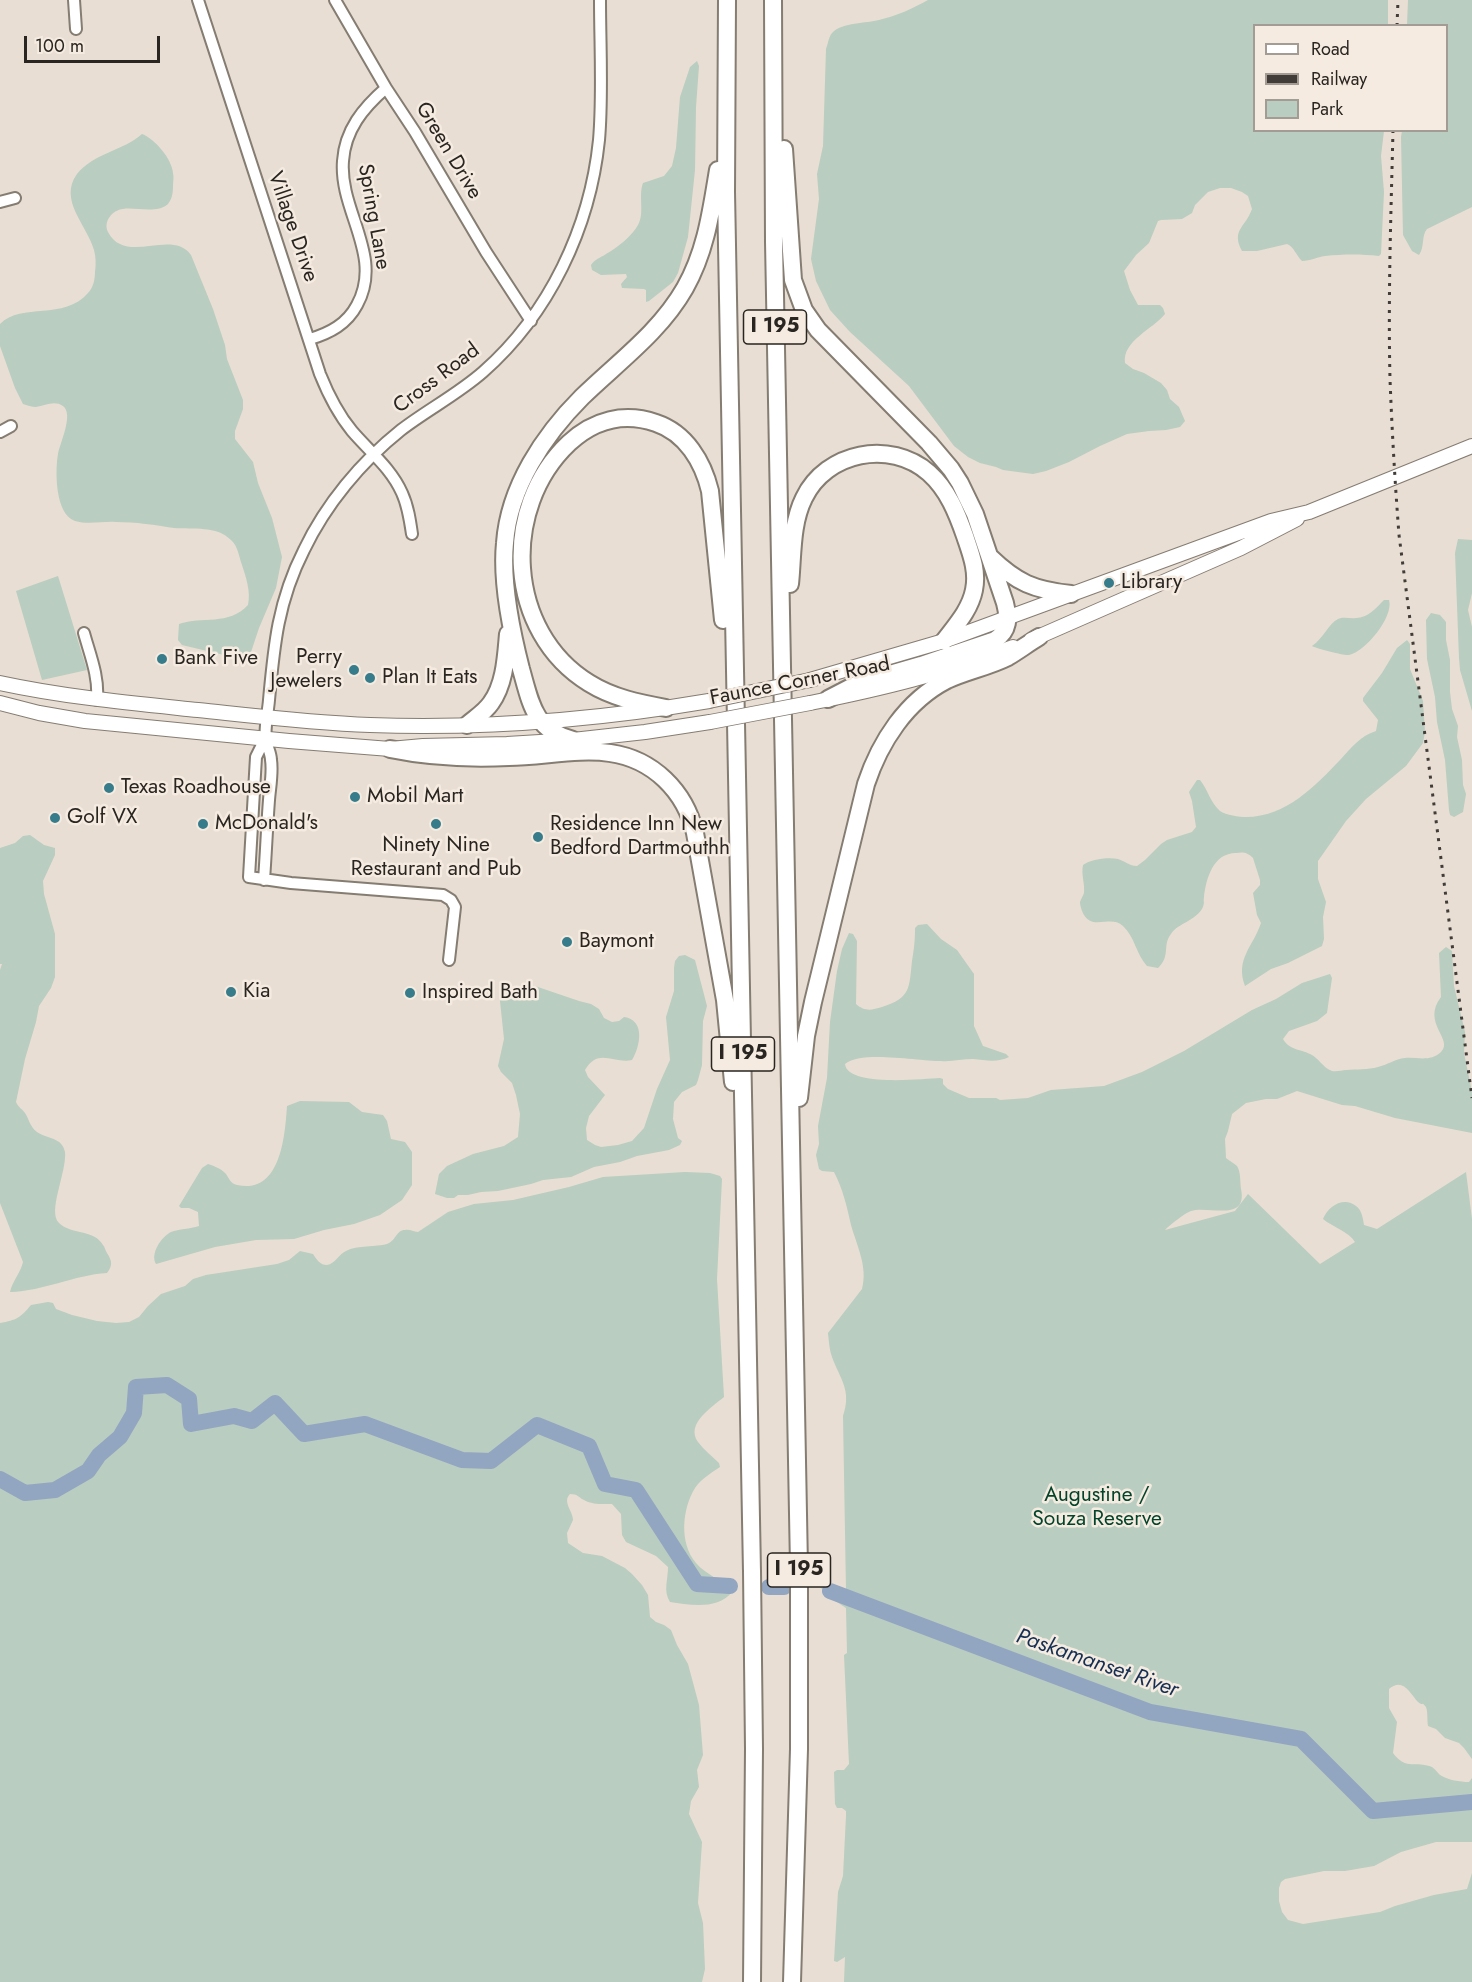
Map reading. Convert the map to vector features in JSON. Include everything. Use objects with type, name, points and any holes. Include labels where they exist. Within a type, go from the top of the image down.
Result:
[{"type":"highway","name":"I 195","points":[[727,0],[726,125],[754,1699],[752,1982]]},
{"type":"highway","name":"I 195","points":[[773,0],[774,252],[799,1542],[800,1681],[792,1982]]},
{"type":"highway","points":[[773,56],[783,139],[792,268],[800,301],[818,330],[929,443],[951,469],[975,514],[1005,603],[1008,619],[1004,633],[994,640],[859,683],[828,699]]},
{"type":"highway","points":[[573,740],[557,735],[540,722],[533,710],[521,667],[510,612],[505,569],[508,518],[519,488],[544,443],[562,419],[662,321],[686,288],[698,263],[706,238],[726,125]]},
{"type":"highway","points":[[666,708],[620,698],[589,683],[571,670],[545,640],[533,616],[525,591],[521,541],[533,494],[543,475],[558,455],[582,432],[602,422],[640,418],[661,424],[686,443],[700,463],[708,481],[712,502],[724,626],[735,681]]},
{"type":"highway","points":[[782,653],[794,533],[801,505],[810,488],[825,472],[841,462],[869,454],[900,457],[919,466],[944,490],[958,518],[972,558],[975,584],[965,612],[944,641]]},
{"type":"highway","points":[[990,556],[1026,585],[1071,594]]},
{"type":"highway","points":[[467,725],[486,708],[496,693],[505,664],[510,612]]},
{"type":"highway","points":[[792,1159],[806,1036],[813,1002],[866,784],[879,750],[906,713],[937,686],[1007,657],[1039,637]]},
{"type":"highway","points":[[390,749],[423,755],[472,758],[609,753],[644,764],[669,783],[683,801],[695,833],[718,956],[728,1021],[733,1078],[745,1145]]},
{"type":"main road","name":"Faunce Corner Road","points":[[0,703],[85,721],[390,749],[573,740],[710,722],[909,681],[942,672],[1039,637],[1276,531],[1309,512],[1472,446]]},
{"type":"main road","name":"Faunce Corner Road","points":[[0,683],[97,700],[267,718],[372,725],[540,722],[666,708],[810,680],[944,641],[1271,520],[1309,512]]},
{"type":"main road","points":[[1184,553],[1193,569]]},
{"type":"street","points":[[74,0],[76,29]]},
{"type":"street","name":"Village Drive","points":[[198,0],[320,374],[332,399],[353,432],[393,476],[403,493],[412,534]]},
{"type":"street","name":"Green Drive","points":[[335,0],[492,262],[531,321]]},
{"type":"street","name":"Cross Road","points":[[265,739],[277,625],[285,595],[311,536],[329,508],[374,453],[402,430],[482,373],[531,321],[558,278],[580,228],[592,185],[599,140],[600,0]]},
{"type":"street","name":"Spring Lane","points":[[310,339],[327,333],[344,322],[362,294],[366,277],[365,260],[344,183],[344,151],[356,119],[386,88]]},
{"type":"street","points":[[0,202],[15,198]]},
{"type":"street","points":[[0,432],[11,426]]},
{"type":"street","points":[[84,633],[96,675],[97,700]]},
{"type":"street","points":[[265,739],[256,758],[249,877],[448,897],[453,903],[455,912],[449,960]]},
{"type":"street","points":[[264,880],[272,759],[265,739]]},
{"type":"green space","points":[[928,0],[1388,0],[1388,24],[1253,24],[1253,132],[1384,132],[1381,156],[1384,192],[1381,254],[1379,256],[1332,255],[1302,261],[1287,244],[1257,251],[1242,251],[1238,233],[1252,209],[1248,196],[1231,188],[1220,188],[1208,192],[1195,205],[1192,213],[1182,219],[1158,221],[1149,243],[1124,271],[1138,305],[1160,305],[1165,314],[1128,348],[1125,363],[1161,383],[1170,399],[1179,407],[1185,421],[1180,427],[1127,434],[1069,462],[1033,474],[1003,470],[968,457],[954,446],[909,386],[850,332],[830,310],[816,281],[811,259],[819,199],[817,174],[823,146],[826,49],[830,35],[842,27],[879,20]]},
{"type":"green space","points":[[1408,0],[1472,0],[1472,207],[1427,229],[1419,255],[1412,251],[1403,235],[1401,137],[1402,132],[1448,132],[1448,24],[1407,24]]},
{"type":"green space","points":[[697,61],[699,66],[695,170],[688,237],[678,273],[673,282],[646,302],[646,290],[622,288],[621,284],[627,277],[626,274],[601,275],[592,270],[591,265],[619,245],[638,225],[643,183],[664,176],[672,166],[676,148],[680,97],[690,67]]},
{"type":"green space","points":[[142,134],[157,145],[170,162],[173,176],[171,198],[168,204],[158,209],[128,209],[115,212],[108,221],[108,232],[116,242],[126,246],[172,245],[182,248],[191,255],[213,309],[225,345],[227,359],[243,400],[243,409],[235,431],[235,439],[253,462],[258,483],[272,518],[282,557],[276,588],[250,655],[245,660],[182,645],[178,640],[179,624],[232,616],[241,612],[248,605],[246,580],[233,542],[225,535],[212,530],[131,523],[85,523],[68,517],[60,501],[57,481],[58,454],[67,422],[66,410],[56,403],[36,407],[23,404],[0,346],[0,324],[9,318],[20,314],[67,307],[90,291],[95,278],[95,255],[72,203],[72,184],[77,174],[92,161]]},
{"type":"green space","points":[[1458,539],[1472,540],[1472,593],[1468,610],[1472,627],[1472,711],[1460,670],[1459,658],[1455,553]]},
{"type":"green space","points":[[58,576],[87,670],[42,680],[16,591]]},
{"type":"green space","points":[[1384,600],[1389,600],[1387,615],[1377,633],[1363,648],[1346,655],[1312,646],[1338,619],[1364,616],[1372,612]]},
{"type":"green space","points":[[1431,613],[1440,615],[1446,622],[1446,640],[1450,660],[1450,692],[1452,709],[1458,726],[1457,737],[1466,794],[1463,812],[1454,817],[1450,815],[1449,810],[1445,760],[1427,659],[1426,620]]},
{"type":"green space","points":[[1407,640],[1410,644],[1410,669],[1423,701],[1425,732],[1423,743],[1406,766],[1366,799],[1346,821],[1318,861],[1318,879],[1326,902],[1322,946],[1271,969],[1245,986],[1242,968],[1246,953],[1261,923],[1257,915],[1253,893],[1260,885],[1260,880],[1253,858],[1243,853],[1228,854],[1216,862],[1209,875],[1203,907],[1196,916],[1174,930],[1168,938],[1164,959],[1158,968],[1147,966],[1123,926],[1112,922],[1090,921],[1086,917],[1080,903],[1084,893],[1083,865],[1109,858],[1137,866],[1167,840],[1192,832],[1196,827],[1189,792],[1197,780],[1200,780],[1220,811],[1243,817],[1274,812],[1287,806],[1310,789],[1357,742],[1376,731],[1378,720],[1363,698],[1397,648]]},
{"type":"green space","points":[[30,835],[44,845],[55,848],[55,855],[43,881],[44,894],[55,934],[55,977],[51,988],[39,1006],[16,1102],[35,1130],[57,1141],[65,1152],[56,1201],[56,1218],[64,1227],[94,1236],[99,1240],[111,1263],[107,1273],[35,1289],[10,1292],[23,1262],[0,1203],[0,970],[2,964],[0,964],[0,848],[15,843],[23,836]]},
{"type":"green space","name":"Augustine / Souza Reserve","points":[[927,924],[941,939],[957,950],[974,974],[974,1026],[983,1046],[1009,1057],[996,1061],[973,1059],[945,1061],[876,1057],[853,1060],[845,1064],[849,1071],[858,1076],[887,1080],[940,1078],[943,1079],[943,1084],[948,1089],[969,1098],[1000,1100],[1028,1098],[1051,1090],[1104,1086],[1142,1072],[1184,1051],[1302,983],[1330,974],[1332,978],[1327,1013],[1317,1021],[1289,1031],[1283,1039],[1288,1045],[1306,1052],[1326,1068],[1334,1071],[1374,1068],[1405,1058],[1433,1057],[1444,1047],[1434,1015],[1441,997],[1439,953],[1446,947],[1452,951],[1454,986],[1465,1032],[1464,1053],[1472,1092],[1472,1133],[1395,1118],[1297,1091],[1277,1099],[1246,1103],[1232,1114],[1225,1139],[1226,1158],[1237,1166],[1239,1171],[1242,1199],[1238,1206],[1225,1210],[1191,1211],[1165,1230],[1235,1211],[1248,1194],[1320,1264],[1355,1242],[1349,1235],[1323,1219],[1332,1207],[1342,1202],[1351,1203],[1360,1210],[1364,1225],[1377,1229],[1466,1172],[1472,1219],[1472,1759],[1459,1743],[1445,1738],[1436,1729],[1428,1726],[1426,1707],[1402,1685],[1389,1689],[1389,1708],[1397,1722],[1393,1753],[1402,1762],[1431,1767],[1440,1775],[1458,1781],[1469,1782],[1472,1778],[1472,1842],[1436,1842],[1401,1852],[1374,1866],[1345,1871],[1324,1871],[1285,1879],[1279,1888],[1279,1901],[1282,1912],[1288,1920],[1303,1924],[1380,1912],[1434,1895],[1467,1889],[1472,1873],[1472,1982],[844,1982],[845,1957],[837,1962],[834,1961],[838,1892],[843,1876],[846,1811],[837,1808],[835,1804],[834,1772],[844,1770],[849,1764],[844,1655],[847,1653],[846,1608],[820,1587],[821,1584],[825,1584],[846,1590],[843,1416],[846,1392],[831,1354],[828,1333],[862,1289],[864,1273],[837,1178],[834,1172],[819,1169],[816,1155],[819,1144],[818,1126],[827,1078],[830,1022],[837,971],[842,949],[849,933],[853,934],[857,941],[856,1004],[862,1008],[872,1009],[891,1004],[907,991],[915,928],[918,925]]},
{"type":"green space","points":[[685,955],[695,960],[707,1006],[703,1021],[702,1065],[698,1080],[696,1085],[682,1092],[674,1102],[673,1119],[678,1138],[682,1141],[680,1145],[669,1150],[594,1167],[571,1177],[543,1180],[498,1191],[458,1195],[454,1198],[435,1194],[439,1174],[447,1166],[473,1154],[504,1146],[518,1137],[520,1114],[516,1095],[512,1083],[498,1066],[504,1039],[500,1001],[512,989],[532,985],[591,1004],[599,1009],[604,1018],[612,1022],[624,1017],[636,1023],[639,1041],[632,1060],[595,1059],[585,1070],[588,1077],[605,1095],[589,1116],[586,1128],[587,1140],[601,1147],[632,1141],[644,1128],[670,1060],[666,1017],[674,991],[675,961],[679,956]]},
{"type":"green space","points":[[300,1101],[349,1102],[362,1112],[383,1115],[387,1121],[391,1139],[405,1142],[412,1152],[412,1185],[402,1200],[380,1215],[354,1224],[294,1239],[256,1240],[215,1247],[156,1264],[155,1251],[167,1234],[199,1226],[198,1212],[179,1206],[202,1168],[208,1164],[217,1167],[237,1185],[252,1186],[263,1181],[272,1172],[278,1160],[285,1132],[287,1106]]},
{"type":"green space","points":[[685,1172],[710,1173],[722,1179],[717,1279],[724,1397],[702,1416],[695,1429],[698,1442],[719,1463],[720,1467],[706,1476],[695,1488],[687,1506],[685,1536],[687,1546],[696,1563],[732,1592],[726,1598],[712,1604],[695,1605],[670,1602],[666,1590],[668,1567],[656,1556],[626,1542],[622,1535],[621,1514],[612,1504],[591,1503],[570,1494],[567,1503],[573,1520],[567,1533],[568,1543],[583,1553],[602,1556],[632,1574],[648,1595],[650,1617],[671,1630],[688,1664],[699,1705],[703,1755],[697,1770],[699,1787],[691,1801],[689,1814],[702,1842],[698,1903],[703,1923],[705,1969],[702,1982],[0,1982],[0,1323],[18,1318],[31,1305],[48,1302],[53,1303],[56,1309],[72,1315],[97,1321],[129,1322],[139,1317],[161,1294],[185,1286],[193,1279],[206,1275],[277,1264],[289,1260],[300,1251],[313,1254],[317,1260],[327,1265],[351,1249],[387,1244],[402,1230],[418,1232],[448,1212],[474,1204],[513,1200],[603,1177]]},
{"type":"waterway","name":"Paskamanset River","points":[[0,1479],[25,1493],[55,1490],[88,1471],[99,1455],[120,1437],[134,1413],[136,1387],[167,1385],[189,1399],[191,1424],[234,1416],[252,1421],[275,1403],[304,1434],[365,1424],[462,1460],[491,1461],[537,1425],[589,1446],[605,1484],[636,1490],[697,1584],[730,1586]]},
{"type":"waterway","name":"Paskamanset River","points":[[769,1587],[784,1587]]},
{"type":"waterway","name":"Paskamanset River","points":[[830,1591],[1150,1712],[1301,1739],[1373,1811],[1472,1802]]},
{"type":"railway","points":[[1397,24],[1398,0]]},
{"type":"railway","points":[[1393,132],[1389,348],[1399,535],[1472,1098]]},
{"type":"place","name":"Library","points":[[1109,583]]},
{"type":"place","name":"Bank Five","points":[[162,659]]},
{"type":"place","name":"Perry Jewelers","points":[[354,670]]},
{"type":"place","name":"Plan It Eats","points":[[370,678]]},
{"type":"place","name":"Texas Roadhouse","points":[[109,788]]},
{"type":"place","name":"Mobil Mart","points":[[355,797]]},
{"type":"place","name":"Golf VX","points":[[55,818]]},
{"type":"place","name":"McDonald's","points":[[203,824]]},
{"type":"place","name":"Ninety Nine Restaurant and Pub","points":[[436,824]]},
{"type":"place","name":"Residence Inn New Bedford Dartmouthh","points":[[538,837]]},
{"type":"place","name":"Baymont","points":[[567,942]]},
{"type":"place","name":"Kia","points":[[231,992]]},
{"type":"place","name":"Inspired Bath","points":[[410,993]]}]
